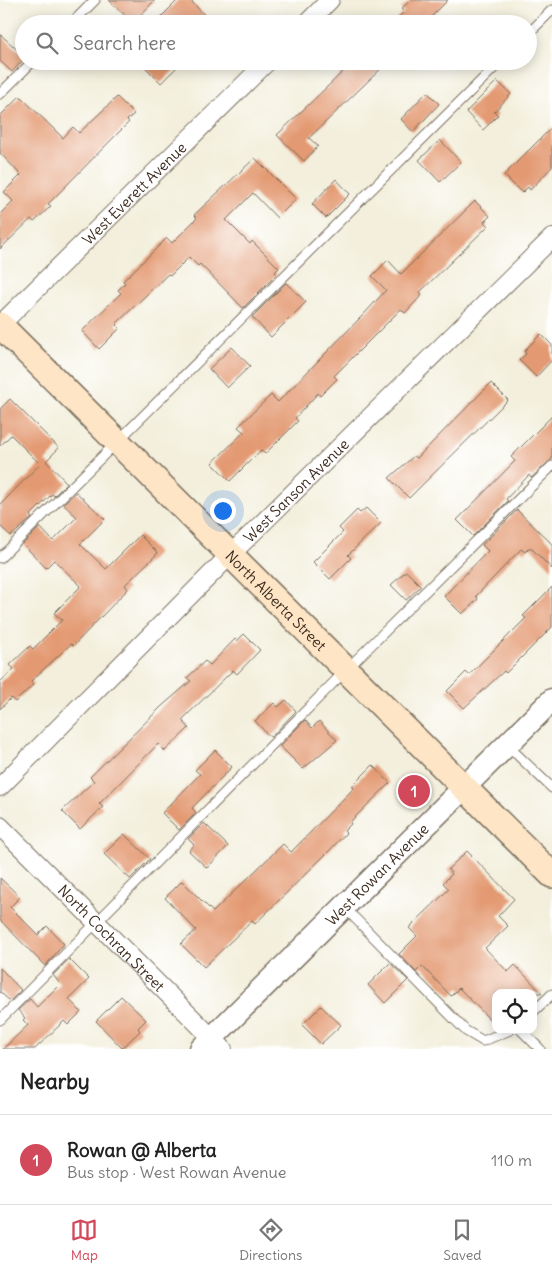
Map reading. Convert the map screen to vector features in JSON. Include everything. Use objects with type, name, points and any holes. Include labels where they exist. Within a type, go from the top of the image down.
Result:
[{"type":"main road","name":"North Alberta Street","points":[[0,325],[552,875]]},
{"type":"street","points":[[315,15],[330,0]]},
{"type":"street","name":"West Everett Avenue","points":[[0,325],[259,70]]},
{"type":"street","name":"West Sanson Avenue","points":[[0,787],[230,555],[552,238]]},
{"type":"street","name":"West Rowan Avenue","points":[[212,1045],[344,907],[552,700]]},
{"type":"street","name":"North Cochran Street","points":[[0,826],[97,923],[212,1045]]},
{"type":"lane","points":[[80,15],[94,0]]},
{"type":"lane","points":[[537,25],[552,10]]},
{"type":"lane","points":[[0,94],[24,70]]},
{"type":"lane","points":[[0,558],[491,70]]},
{"type":"lane","points":[[0,1020],[346,670],[552,466]]},
{"type":"lane","points":[[507,745],[552,788]]},
{"type":"lane","points":[[344,907],[466,1032],[483,1040],[499,1034]]},
{"type":"lane","points":[[537,1008],[552,994]]},
{"type":"lane","points":[[525,1034],[540,1049]]},
{"type":"building","points":[[109,0],[155,0],[141,15],[125,15]]},
{"type":"building","points":[[178,0],[190,0],[204,15],[163,15]]},
{"type":"building","points":[[411,0],[448,0],[433,15],[401,15],[404,12],[401,9]]},
{"type":"building","points":[[0,34],[15,48],[15,69],[12,72],[0,61]]},
{"type":"building","points":[[148,70],[174,70],[161,83]]},
{"type":"building","points":[[345,70],[380,70],[309,138],[318,146],[304,161],[277,135]]},
{"type":"building","points":[[497,81],[511,94],[494,112],[498,115],[483,130],[466,112]]},
{"type":"building","points":[[427,92],[439,104],[413,132],[401,119]]},
{"type":"building","points":[[20,96],[63,138],[73,127],[79,133],[117,97],[134,114],[127,120],[129,122],[48,204],[51,206],[34,222],[31,219],[0,249],[0,214],[13,201],[4,192],[21,175],[0,153],[0,116]]},
{"type":"building","points":[[552,127],[552,167],[530,190],[528,187],[522,193],[504,175]]},
{"type":"building","points":[[440,140],[461,162],[440,182],[419,160]]},
{"type":"building","points":[[255,158],[296,199],[277,218],[253,193],[226,220],[250,244],[252,241],[279,268],[275,272],[277,274],[243,308],[200,264],[198,266],[189,257],[170,276],[168,274],[116,324],[120,328],[99,349],[82,331],[121,293],[118,290],[125,283],[123,281],[167,238],[172,243],[197,218],[194,215]]},
{"type":"building","points":[[336,179],[350,194],[326,218],[312,204]]},
{"type":"building","points":[[475,201],[490,216],[484,222],[488,226],[420,292],[422,295],[405,313],[401,309],[334,376],[337,379],[320,396],[318,393],[295,418],[298,421],[265,454],[261,450],[230,481],[212,463],[244,432],[238,427],[271,395],[278,402],[386,290],[372,276],[388,260],[401,274]]},
{"type":"building","points":[[286,283],[306,302],[271,337],[252,317]]},
{"type":"building","points":[[541,334],[552,345],[552,360],[536,377],[519,360],[526,354],[524,351]]},
{"type":"building","points":[[232,347],[250,366],[227,388],[209,369]]},
{"type":"building","points":[[491,383],[508,400],[409,498],[389,478],[414,456],[417,458]]},
{"type":"building","points":[[10,399],[59,448],[46,461],[67,483],[54,496],[52,494],[30,516],[32,518],[11,536],[0,526],[0,505],[40,464],[11,435],[0,446],[0,409]]},
{"type":"building","points":[[552,416],[552,459],[531,478],[529,475],[506,499],[508,501],[473,536],[457,520],[515,461],[511,457]]},
{"type":"building","points":[[76,492],[105,519],[80,544],[106,569],[140,535],[158,553],[125,585],[128,589],[73,646],[71,644],[31,681],[34,684],[15,702],[11,698],[0,709],[0,682],[14,669],[10,665],[30,646],[33,649],[62,620],[54,613],[81,586],[54,560],[46,568],[23,544],[40,527],[53,541],[77,517],[63,504]]},
{"type":"building","points":[[366,508],[381,523],[348,555],[351,558],[330,579],[313,562],[343,532],[339,528],[357,510],[360,513]]},
{"type":"building","points":[[517,510],[552,544],[552,569],[530,547],[525,552],[521,549],[476,596],[478,599],[462,614],[444,596],[488,551],[482,545]]},
{"type":"building","points":[[406,571],[421,586],[406,600],[391,585]]},
{"type":"building","points":[[552,587],[552,627],[506,673],[504,671],[464,708],[447,691],[466,672],[469,675],[526,618],[523,616]]},
{"type":"building","points":[[244,634],[260,650],[237,674],[233,670],[182,720],[189,728],[165,751],[158,744],[99,804],[103,807],[80,829],[62,811],[94,781],[90,777],[162,706],[191,681],[187,678],[205,661],[210,665],[235,639],[237,641]]},
{"type":"building","points":[[286,700],[296,711],[271,737],[255,721],[274,703],[278,707]]},
{"type":"building","points":[[305,720],[312,728],[319,721],[337,740],[303,769],[280,746]]},
{"type":"building","points":[[215,750],[232,767],[192,808],[196,813],[179,830],[162,813],[200,774],[195,770]]},
{"type":"building","points":[[373,765],[390,783],[350,822],[351,824],[344,831],[346,833],[330,850],[255,924],[252,921],[204,967],[181,944],[196,930],[165,898],[182,881],[213,912],[283,844],[291,852],[354,788],[352,786]]},
{"type":"building","points":[[204,823],[228,846],[207,868],[189,851],[194,845],[188,839]]},
{"type":"building","points":[[124,834],[150,859],[130,879],[104,854]]},
{"type":"building","points":[[467,851],[514,899],[498,916],[508,926],[485,948],[508,972],[515,965],[542,993],[537,993],[537,989],[492,989],[492,1022],[459,988],[451,996],[422,966],[416,972],[399,954],[417,936],[409,928],[449,889],[443,883],[452,874],[448,869]]},
{"type":"building","points":[[0,878],[20,897],[10,907],[38,935],[47,926],[64,944],[45,966],[0,920]]},
{"type":"building","points":[[69,959],[89,979],[69,999],[81,1012],[68,1025],[64,1021],[35,1049],[3,1049],[28,1025],[18,1010],[30,999],[37,1007],[60,984],[53,975]]},
{"type":"building","points":[[390,963],[408,980],[385,1003],[368,985]]},
{"type":"building","points":[[0,968],[21,990],[10,1001],[0,992]]},
{"type":"building","points":[[121,996],[146,1020],[138,1028],[140,1031],[122,1048],[96,1021]]},
{"type":"building","points":[[321,1006],[341,1025],[321,1044],[302,1025]]},
{"type":"place","name":"Rowan @ Alberta","points":[[414,791]]}]
